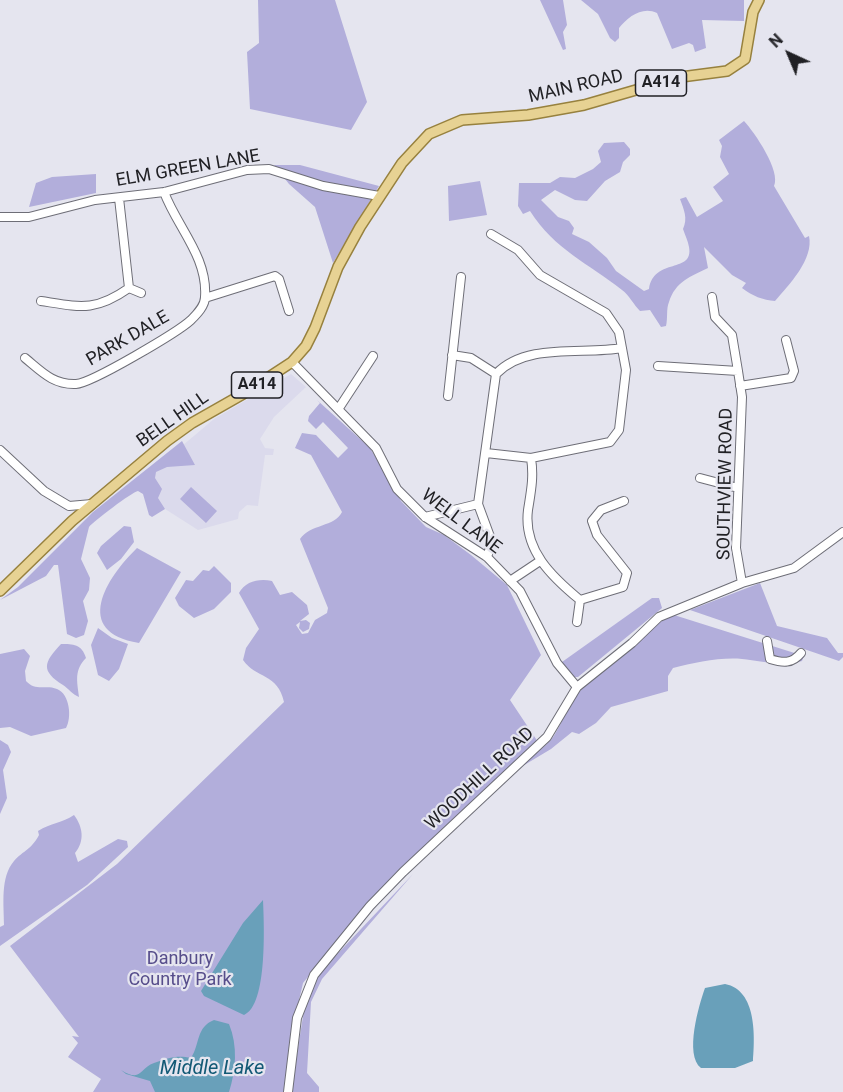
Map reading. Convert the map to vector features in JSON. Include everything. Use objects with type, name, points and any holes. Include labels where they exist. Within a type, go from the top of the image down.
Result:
[{"type":"main road","name":"MAIN ROAD","points":[[379,196],[421,141],[429,134],[453,123],[480,117],[528,115],[584,105],[681,77],[727,71],[738,66],[745,59],[753,12],[759,0]]},
{"type":"main road","name":"BELL HILL","points":[[72,521],[192,423],[243,394],[292,362],[306,346],[338,267],[379,196]]},
{"type":"main road","name":"A414","points":[[0,591],[72,521]]},
{"type":"street","name":"ELM GREEN LANE","points":[[0,217],[29,217],[69,205],[164,192],[247,170],[269,168],[323,186],[379,196]]},
{"type":"street","points":[[164,192],[172,215],[191,242],[202,269],[206,298],[275,276],[279,279],[289,311]]},
{"type":"street","points":[[119,198],[129,288]]},
{"type":"street","points":[[486,453],[531,458],[610,442],[619,430],[627,370],[619,332],[606,313],[540,275],[518,250],[491,234]]},
{"type":"street","points":[[448,396],[461,277]]},
{"type":"street","points":[[129,288],[141,294]]},
{"type":"street","points":[[41,301],[79,307],[108,303],[129,288]]},
{"type":"street","name":"SOUTHVIEW ROAD","points":[[712,297],[715,317],[732,335],[740,386],[736,548],[742,583]]},
{"type":"street","name":"PARK DALE","points":[[25,358],[52,381],[77,384],[104,373],[190,321],[203,306],[206,298]]},
{"type":"street","name":"SOUTHVIEW ROAD","points":[[740,386],[791,378],[794,371],[786,340]]},
{"type":"street","points":[[496,374],[517,361],[556,350],[601,352],[622,348]]},
{"type":"street","points":[[452,354],[471,358],[496,374]]},
{"type":"street","points":[[339,408],[373,356]]},
{"type":"street","name":"WELL LANE","points":[[292,362],[376,448],[396,489],[425,517],[487,558],[510,581],[530,609],[557,663],[577,687]]},
{"type":"street","points":[[658,366],[738,371]]},
{"type":"street","points":[[487,558],[492,542],[478,504],[496,374]]},
{"type":"street","points":[[0,450],[44,491],[69,506],[92,504]]},
{"type":"street","points":[[531,458],[534,478],[528,511],[529,526],[540,561],[553,577],[580,600]]},
{"type":"street","points":[[700,478],[738,488]]},
{"type":"street","points":[[580,600],[623,587],[627,581],[627,573],[597,535],[592,521],[601,510],[624,501]]},
{"type":"street","points":[[425,517],[478,504]]},
{"type":"street","points":[[69,506],[72,521]]},
{"type":"street","name":"WOODHILL ROAD","points":[[288,1092],[297,1018],[301,1001],[314,975],[370,906],[548,737],[577,687],[632,643],[659,617],[742,583],[794,568],[843,532]]},
{"type":"street","points":[[510,581],[540,561]]},
{"type":"street","points":[[577,622],[580,600]]},
{"type":"street","points":[[767,641],[770,659],[789,662],[795,660],[801,653]]},
{"type":"shaded area","points":[[291,374],[306,387],[274,417],[260,439],[265,448],[274,449],[273,455],[265,455],[258,506],[247,505],[239,512],[238,519],[198,530],[162,507],[144,478],[214,419]]},
{"type":"green space","points":[[258,0],[335,0],[367,102],[351,130],[250,109],[247,52],[259,43]]},
{"type":"green space","points":[[540,0],[563,0],[567,25],[563,32],[566,49],[563,50]]},
{"type":"green space","points":[[581,0],[744,0],[744,21],[702,20],[706,48],[695,52],[693,45],[689,43],[672,49],[657,13],[646,11],[631,17],[619,28],[619,38],[615,42],[610,38],[598,14]]},
{"type":"green space","points":[[744,121],[770,162],[774,171],[774,186],[805,238],[809,236],[810,245],[804,262],[775,301],[758,297],[742,288],[746,283],[732,275],[704,247],[708,268],[684,280],[675,289],[668,305],[666,326],[661,327],[650,310],[640,311],[625,292],[561,246],[530,211],[523,214],[518,206],[519,183],[550,183],[560,177],[575,178],[601,162],[598,151],[604,143],[624,142],[630,149],[630,155],[623,162],[620,172],[605,181],[587,201],[575,200],[555,190],[541,200],[558,217],[569,221],[574,228],[572,234],[589,242],[607,258],[616,271],[644,291],[649,289],[652,279],[658,273],[680,264],[689,255],[689,245],[683,229],[685,214],[680,199],[686,197],[697,217],[723,201],[713,187],[729,174],[720,157],[722,146],[719,140]]},
{"type":"green space","points":[[274,165],[300,165],[379,186],[333,263],[315,207],[289,184]]},
{"type":"green space","points":[[96,174],[96,193],[29,207],[36,183],[52,177]]},
{"type":"green space","points":[[480,181],[487,215],[449,221],[448,186]]},
{"type":"green space","name":"Danbury Country Park","points":[[317,400],[370,448],[401,501],[426,527],[444,535],[507,585],[541,655],[510,700],[538,742],[364,909],[303,983],[292,1031],[287,1092],[93,1092],[101,1079],[68,1057],[78,1043],[72,1036],[79,1037],[10,946],[117,864],[284,702],[277,686],[243,660],[246,648],[259,629],[239,593],[249,583],[263,580],[272,581],[280,595],[292,592],[307,605],[309,614],[300,621],[306,620],[310,623],[309,629],[303,632],[299,628],[300,622],[296,625],[302,634],[308,633],[315,620],[327,613],[328,608],[300,539],[304,534],[339,517],[342,512],[311,455],[295,448],[302,433],[316,435],[338,458],[348,448],[323,422],[316,429],[308,421],[309,416],[320,403]]},
{"type":"green space","points":[[182,441],[195,465],[167,467],[156,472],[155,478],[162,489],[158,498],[165,509],[152,517],[149,515],[143,494],[138,491],[113,507],[89,527],[81,559],[90,578],[89,590],[83,601],[88,621],[84,635],[76,638],[67,634],[58,565],[54,565],[46,576],[0,600],[18,587],[93,512]]},
{"type":"green space","points":[[191,487],[217,511],[206,523],[180,499]]},
{"type":"green space","points":[[124,526],[131,527],[134,542],[121,559],[107,570],[97,553],[101,546]]},
{"type":"green space","points":[[137,548],[181,572],[139,643],[118,637],[106,628],[101,616],[101,603],[106,588],[125,560]]},
{"type":"green space","points":[[214,566],[231,583],[231,592],[214,609],[194,618],[179,606],[175,598],[186,580],[193,581],[203,570],[209,571]]},
{"type":"green space","points":[[760,583],[777,626],[827,638],[838,653],[843,653],[843,657],[839,661],[690,610]]},
{"type":"green space","points":[[652,598],[659,598],[662,608],[578,677],[572,677],[562,662]]},
{"type":"green space","points":[[674,615],[804,656],[802,661],[788,664],[725,659],[673,668],[668,676],[668,691],[611,707],[596,723],[579,734],[572,732],[551,749],[506,776],[551,739],[577,693],[595,674],[637,638]]},
{"type":"green space","points":[[98,628],[112,638],[128,644],[119,669],[109,681],[98,675],[91,645]]},
{"type":"green space","points":[[61,644],[79,647],[86,658],[78,671],[79,697],[48,671],[48,662]]},
{"type":"green space","points":[[24,649],[30,656],[25,671],[26,681],[37,687],[57,689],[65,696],[69,707],[66,728],[31,736],[10,727],[0,728],[0,654]]},
{"type":"green space","points":[[0,740],[8,745],[11,752],[3,770],[7,798],[0,814]]},
{"type":"green space","points":[[74,815],[82,834],[75,853],[78,862],[118,839],[127,841],[128,847],[87,885],[0,946],[0,927],[4,925],[5,883],[10,868],[14,861],[33,844],[39,835],[38,831]]},
{"type":"green space","points":[[413,874],[322,979],[311,1002],[307,1073],[319,1087],[319,1092],[291,1092],[308,985]]},
{"type":"water","points":[[263,900],[264,944],[261,980],[252,1008],[244,1015],[204,996],[201,991],[243,923]]},
{"type":"water","points":[[725,984],[735,988],[743,995],[752,1016],[753,1061],[735,1068],[701,1068],[696,1062],[693,1041],[699,1006],[705,988]]},
{"type":"water","name":"Middle Lake","points":[[214,1020],[229,1024],[234,1041],[234,1067],[229,1092],[155,1092],[150,1081],[126,1074],[121,1070],[137,1075],[149,1065],[164,1060],[177,1057],[191,1058],[201,1031]]}]
